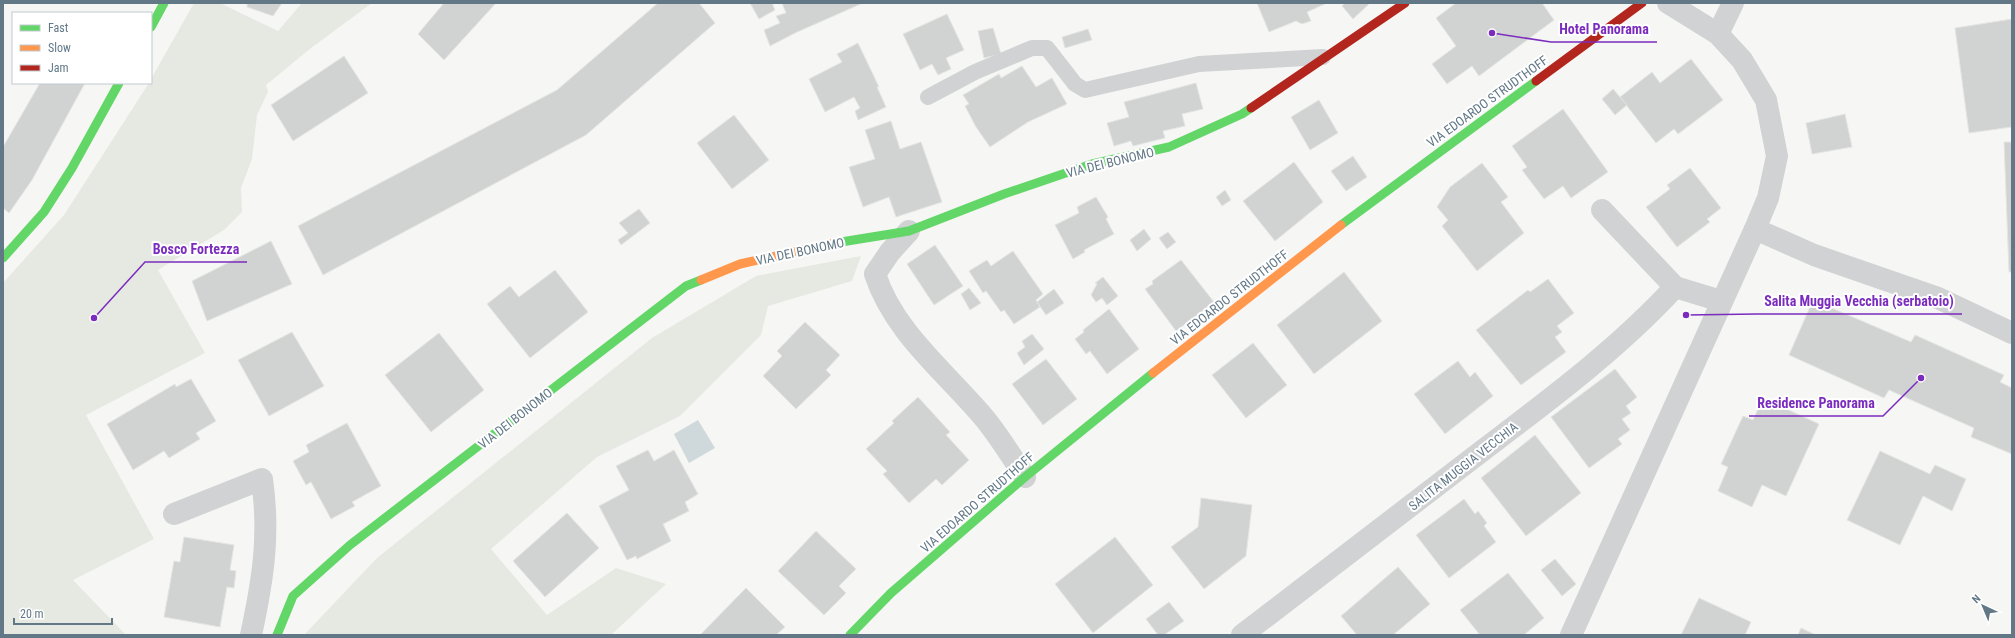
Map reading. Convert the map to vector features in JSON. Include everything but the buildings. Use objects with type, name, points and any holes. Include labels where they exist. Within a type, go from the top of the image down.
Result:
[{"type":"street","points":[[152,25],[164,3]]},
{"type":"street","name":"VIA DEI BONOMO","points":[[277,635],[293,596],[350,545],[686,286],[740,264],[849,240],[909,231],[1004,194],[1092,164],[1170,147],[1242,114],[1323,57],[1405,3]]},
{"type":"street","name":"VIA EDOARDO STRUDTHOFF","points":[[850,635],[891,593],[1025,477],[1130,391],[1362,209],[1642,3]]},
{"type":"street","points":[[1571,635],[1721,300],[1755,229],[1768,198],[1777,156],[1766,100],[1742,60],[1718,34],[1668,3]]},
{"type":"street","points":[[1718,34],[1734,3]]},
{"type":"street","points":[[3,258],[44,212],[72,168],[118,84]]},
{"type":"street","points":[[1602,210],[1675,287],[1721,300]]},
{"type":"street","points":[[1755,229],[1814,255],[1938,298],[2012,333]]},
{"type":"street","points":[[909,231],[890,252],[874,274],[882,295],[919,348],[981,414],[1025,477]]},
{"type":"street","name":"SALITA MUGGIA VECCHIA","points":[[1242,635],[1533,412],[1650,314],[1675,287]]},
{"type":"street","points":[[174,514],[262,479],[266,510],[264,566],[251,635]]},
{"type":"lane","points":[[928,97],[975,72],[1032,48],[1047,48],[1075,84],[1085,90],[1199,64],[1323,57]]},
{"type":"shaded area","points":[[194,3],[220,3],[278,31],[302,3],[372,3],[311,48],[266,85],[268,92],[257,115],[252,159],[241,188],[242,212],[224,230],[158,270],[205,353],[86,415],[154,539],[73,580],[126,635],[3,635],[3,283],[64,215],[148,84],[152,84],[152,77]]},
{"type":"shaded area","points":[[861,256],[852,281],[768,306],[761,335],[680,416],[597,457],[491,549],[547,615],[616,568],[666,584],[611,635],[304,635],[377,558],[652,338],[756,276]]},
{"type":"shaded area","points":[[698,420],[715,448],[689,463],[674,434]]},
{"type":"traffic: fast","points":[[152,25],[164,3]]},
{"type":"traffic: fast","points":[[1341,225],[1536,81]]},
{"type":"traffic: fast","points":[[3,258],[44,212],[72,168],[118,84]]},
{"type":"traffic: fast","points":[[835,243],[909,231],[1004,194],[1092,164],[1169,147],[1242,114],[1251,108]]},
{"type":"traffic: fast","points":[[277,635],[293,596],[350,545],[686,286],[701,280]]},
{"type":"traffic: fast","points":[[850,635],[891,593],[1025,477],[1153,373]]},
{"type":"traffic: slow","points":[[1153,373],[1341,225]]},
{"type":"traffic: slow","points":[[701,280],[740,264],[835,243]]},
{"type":"traffic: jam","points":[[1251,108],[1405,3]]},
{"type":"traffic: jam","points":[[1536,81],[1642,3]]},
{"type":"place","name":"Hotel Panorama","points":[[1492,33]]},
{"type":"place","name":"Salita Muggia Vecchia (serbatoio)","points":[[1686,315]]},
{"type":"place","name":"Bosco Fortezza","points":[[94,318]]},
{"type":"place","name":"Residence Panorama","points":[[1921,378]]}]
